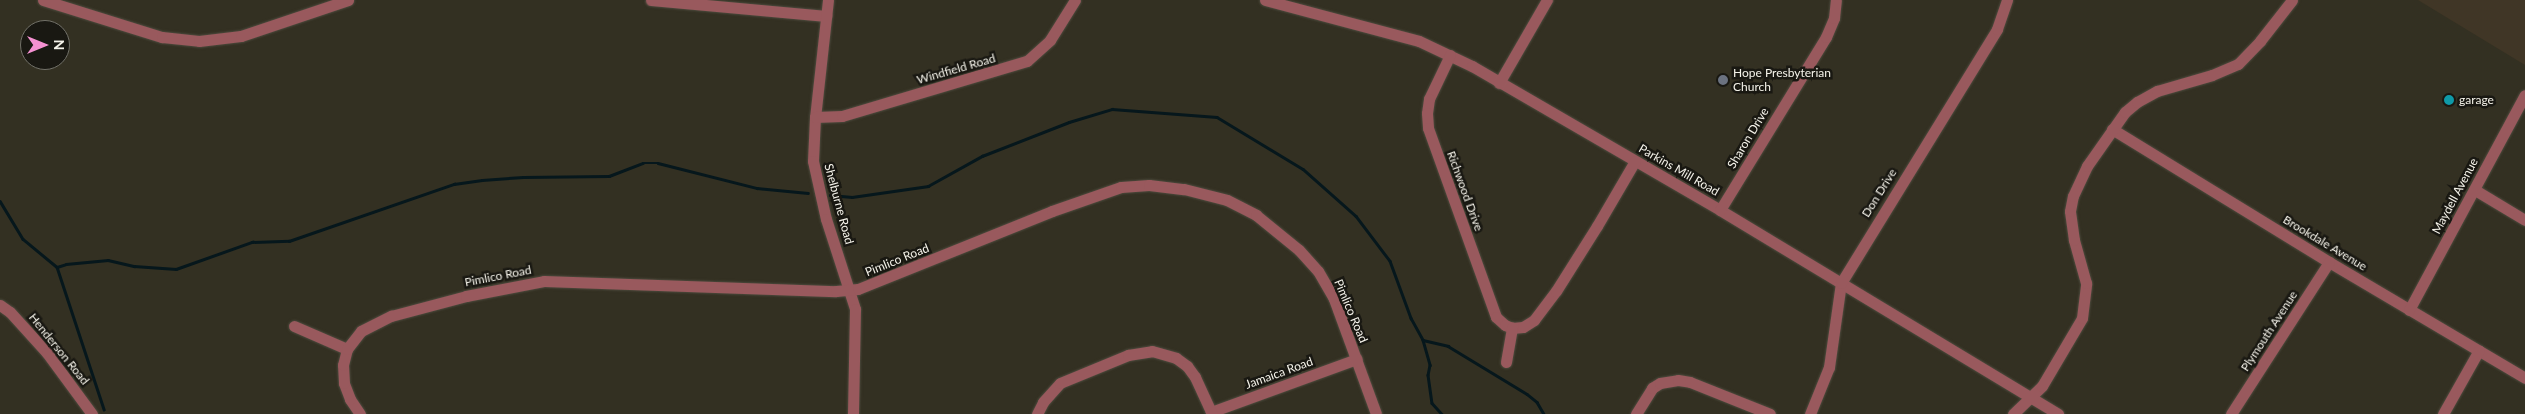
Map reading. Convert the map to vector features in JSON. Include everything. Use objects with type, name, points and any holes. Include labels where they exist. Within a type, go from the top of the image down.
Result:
[{"type":"street","points":[[43,0],[162,37],[199,41],[241,36],[348,0]]},
{"type":"street","points":[[651,0],[826,16]]},
{"type":"street","name":"Shelburne Road","points":[[828,0],[815,117],[813,161],[816,183],[855,309],[853,414]]},
{"type":"street","name":"Windfield Road","points":[[815,117],[842,116],[1027,61],[1050,40],[1075,0]]},
{"type":"street","name":"Parkins Mill Road","points":[[1265,0],[1380,29],[1419,41],[1450,55],[1720,210],[2058,414]]},
{"type":"street","points":[[1499,83],[1547,0]]},
{"type":"street","name":"Sharon Drive","points":[[1720,210],[1826,37],[1834,18],[1836,0]]},
{"type":"street","name":"Don Drive","points":[[1810,414],[1829,367],[1841,283],[1997,29],[2007,0]]},
{"type":"street","points":[[2013,414],[2042,386],[2082,318],[2086,283],[2071,225],[2073,196],[2087,166],[2125,112],[2148,95],[2212,75],[2238,64],[2260,41],[2292,0]]},
{"type":"street","name":"Richwood Drive","points":[[1450,55],[1429,99],[1427,113],[1428,128],[1496,317],[1512,328]]},
{"type":"street","name":"Maydell Avenue","points":[[2409,310],[2525,95]]},
{"type":"street","name":"Brookdale Avenue","points":[[2112,129],[2409,310],[2525,378]]},
{"type":"street","points":[[1506,362],[1512,328],[1522,327],[1534,320],[1556,291],[1635,161]]},
{"type":"street","name":"Pimlico Road","points":[[360,414],[350,399],[344,383],[343,365],[348,349],[361,331],[391,316],[466,296],[544,281],[849,290],[867,287],[1052,211],[1106,192],[1135,186],[1166,186],[1227,200],[1256,215],[1279,231],[1318,271],[1334,299],[1376,414]]},
{"type":"street","points":[[2475,190],[2525,220]]},
{"type":"street","name":"Plymouth Avenue","points":[[2231,414],[2330,262]]},
{"type":"street","name":"Henderson Road","points":[[0,305],[10,312],[47,353],[92,414]]},
{"type":"street","points":[[294,326],[348,349]]},
{"type":"street","points":[[2443,414],[2479,350]]},
{"type":"street","points":[[1037,414],[1048,396],[1060,383],[1128,354],[1152,351],[1176,358],[1187,366],[1195,376],[1212,413]]},
{"type":"street","name":"Jamaica Road","points":[[1212,413],[1357,359]]},
{"type":"street","points":[[1636,414],[1652,388],[1660,382],[1678,380],[1690,382],[1770,414]]},
{"type":"shaded area","points":[[2418,0],[2525,0],[2525,65]]},
{"type":"waterway","points":[[830,195],[852,197],[928,186],[982,156],[1069,122],[1112,109],[1217,117],[1303,169],[1356,216],[1390,261],[1411,318],[1423,340],[1430,365],[1428,375],[1432,403],[1442,414]]},
{"type":"waterway","points":[[57,267],[66,264],[108,260],[134,266],[176,269],[252,242],[289,241],[454,184],[523,177],[609,176],[643,163],[658,163],[757,188],[808,193]]},
{"type":"waterway","points":[[0,201],[23,239],[57,267],[104,409]]},
{"type":"waterway","points":[[1423,340],[1448,346],[1527,394],[1537,402],[1544,414]]},
{"type":"place","name":"Hope Presbyterian Church","points":[[1723,80]]},
{"type":"place","name":"garage","points":[[2449,100]]}]
